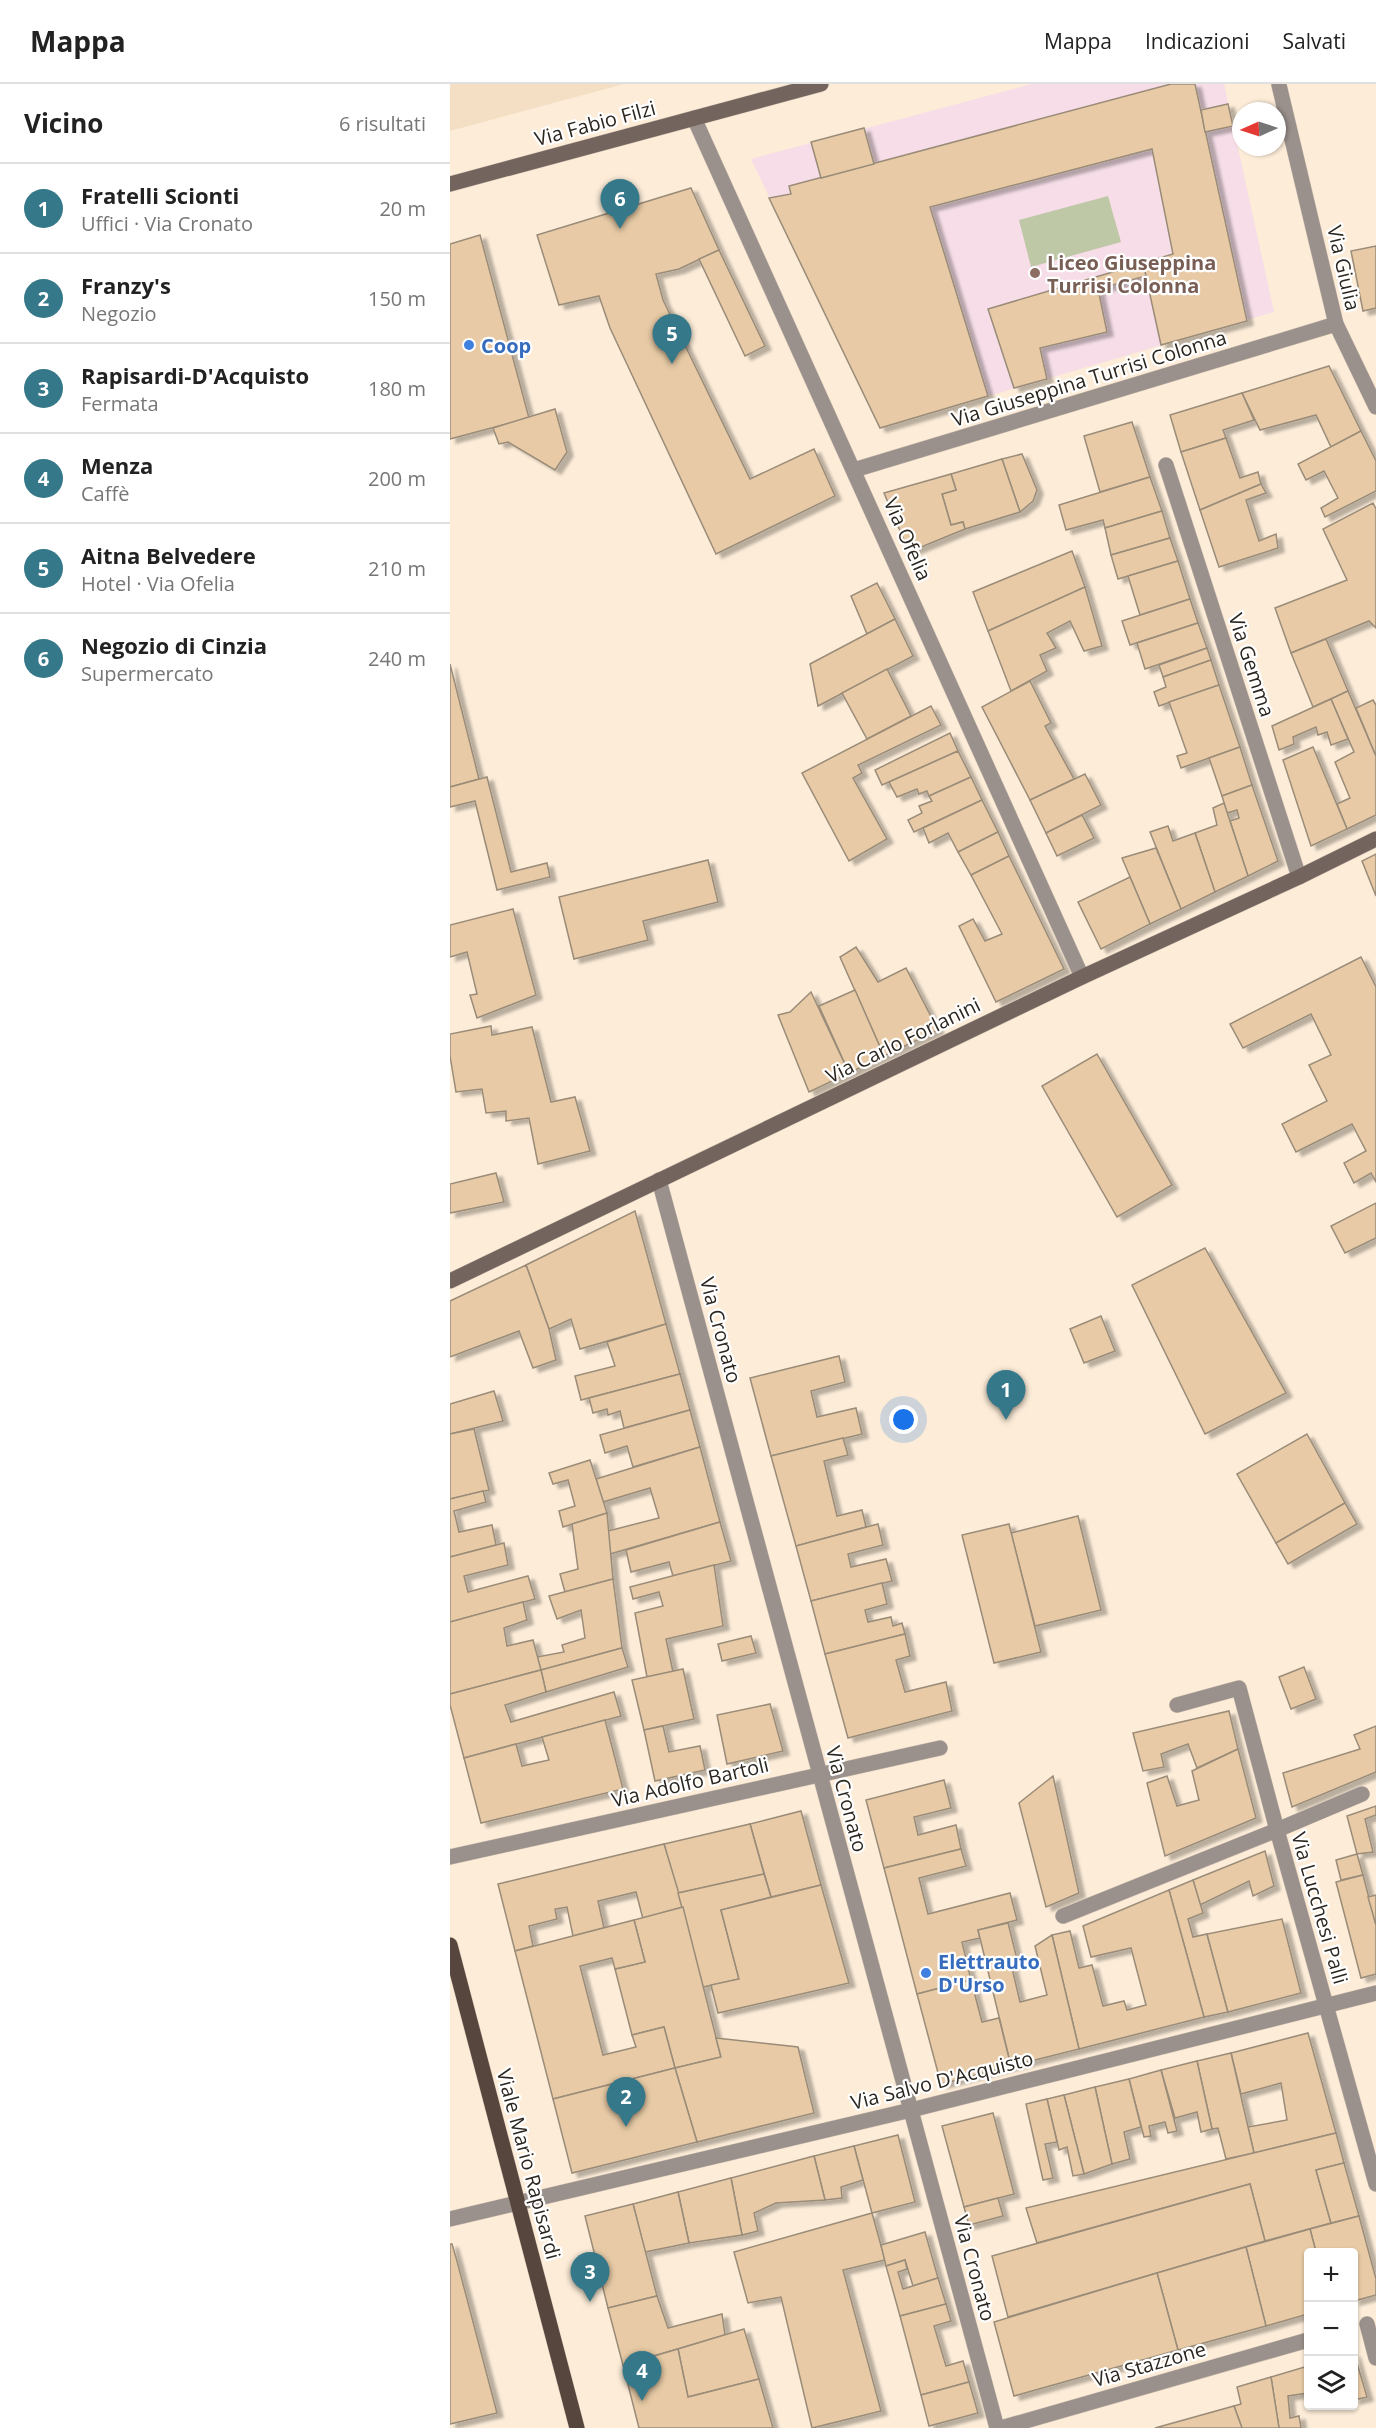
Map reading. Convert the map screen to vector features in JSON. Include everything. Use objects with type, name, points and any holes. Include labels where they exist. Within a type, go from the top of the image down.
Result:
[{"type":"main road","name":"Viale Mario Rapisardi","points":[[450,1945],[577,2428]]},
{"type":"street","name":"Via Fabio Filzi","points":[[450,184],[821,84]]},
{"type":"street","name":"Via Giulia","points":[[1282,84],[1298,167],[1336,324],[1376,407]]},
{"type":"street","name":"Via Ofelia","points":[[694,118],[1082,977]]},
{"type":"street","name":"Via Giuseppina Turrisi Colonna","points":[[854,470],[1336,324]]},
{"type":"street","name":"Via Gemma","points":[[1166,465],[1299,877]]},
{"type":"street","name":"Via Carlo Forlanini","points":[[450,1281],[1082,977],[1376,839]]},
{"type":"street","name":"Via Cronato","points":[[659,1180],[999,2428]]},
{"type":"street","points":[[1177,1705],[1239,1688],[1277,1830],[1362,1794]]},
{"type":"street","name":"Via Adolfo Bartoli","points":[[450,1857],[939,1748]]},
{"type":"street","name":"Via Lucchesi Palli","points":[[1063,1916],[1277,1830],[1376,2184]]},
{"type":"street","name":"Via Salvo D'Acquisto","points":[[450,2219],[911,2110],[1376,1993]]},
{"type":"street","points":[[1365,2324],[1376,2358]]},
{"type":"street","name":"Via Stazzone","points":[[999,2428],[1304,2341]]},
{"type":"shaded area","points":[[450,84],[624,84],[450,131]]},
{"type":"shaded area","name":"Liceo Giuseppina Turrisi Colonna","points":[[1032,84],[1224,84],[1232,120],[1232,156],[1240,156],[1274,312],[880,428],[751,159]]},
{"type":"green space","points":[[1108,196],[1121,242],[1031,267],[1019,220]]},
{"type":"building","points":[[1171,84],[1195,84],[1247,321],[1161,345],[1143,263],[1173,254],[1152,149],[930,207],[988,396],[880,428],[769,198],[791,194],[789,186]]},
{"type":"building","points":[[1228,104],[1232,126],[1205,132],[1201,110]]},
{"type":"building","points":[[864,128],[874,164],[821,178],[811,142]]},
{"type":"building","points":[[691,188],[719,250],[679,269],[656,274],[663,300],[750,479],[814,449],[835,496],[716,554],[610,328],[599,296],[559,305],[537,235]]},
{"type":"building","points":[[480,235],[529,418],[450,439],[450,244]]},
{"type":"building","points":[[1376,246],[1376,308],[1363,311],[1351,251]]},
{"type":"building","points":[[719,250],[765,346],[745,356],[699,259]]},
{"type":"building","points":[[1143,263],[1146,276],[1098,289],[1107,332],[1040,348],[1047,379],[1014,388],[988,309]]},
{"type":"building","points":[[1329,366],[1361,431],[1331,447],[1316,415],[1260,430],[1242,393]]},
{"type":"building","points":[[1242,393],[1254,420],[1223,430],[1226,438],[1181,452],[1170,415]]},
{"type":"building","points":[[555,409],[567,452],[555,470],[508,442],[499,444],[493,428]]},
{"type":"building","points":[[1132,422],[1150,477],[1100,492],[1084,436]]},
{"type":"building","points":[[1361,431],[1376,461],[1376,491],[1325,517],[1321,508],[1338,498],[1324,471],[1306,480],[1298,464]]},
{"type":"building","points":[[1226,438],[1240,478],[1258,472],[1261,484],[1200,510],[1181,452]]},
{"type":"building","points":[[1022,454],[1037,490],[1033,501],[1020,512],[1002,459]]},
{"type":"building","points":[[1002,459],[1020,512],[965,529],[963,522],[951,525],[942,494],[956,490],[951,474]]},
{"type":"building","points":[[951,474],[956,490],[942,494],[951,525],[963,522],[965,529],[909,552],[884,493]]},
{"type":"building","points":[[1150,477],[1162,511],[1105,528],[1103,520],[1066,530],[1059,505]]},
{"type":"building","points":[[1261,484],[1266,493],[1246,500],[1259,541],[1276,534],[1278,548],[1219,567],[1200,510]]},
{"type":"building","points":[[1373,503],[1376,509],[1376,628],[1369,621],[1291,653],[1275,608],[1347,580],[1323,529]]},
{"type":"building","points":[[1162,511],[1170,538],[1111,555],[1105,528]]},
{"type":"building","points":[[1170,538],[1178,561],[1118,579],[1111,555]]},
{"type":"building","points":[[1072,551],[1085,587],[988,631],[973,592]]},
{"type":"building","points":[[1178,561],[1190,599],[1140,615],[1128,576]]},
{"type":"building","points":[[877,583],[895,619],[867,634],[851,596]]},
{"type":"building","points":[[1085,587],[1102,646],[1084,651],[1070,621],[1047,633],[1056,648],[1040,655],[1047,671],[1011,691],[988,631]]},
{"type":"building","points":[[1190,599],[1198,623],[1130,645],[1122,621]]},
{"type":"building","points":[[895,619],[913,656],[818,706],[810,664]]},
{"type":"building","points":[[1198,623],[1207,648],[1145,669],[1137,643]]},
{"type":"building","points":[[1326,639],[1348,691],[1313,707],[1291,653]]},
{"type":"building","points":[[1207,648],[1211,660],[1163,677],[1159,665]]},
{"type":"building","points":[[1211,660],[1219,685],[1159,706],[1154,692],[1166,687],[1163,677]]},
{"type":"building","points":[[450,664],[479,779],[450,787]]},
{"type":"building","points":[[887,669],[911,716],[867,739],[842,693]]},
{"type":"building","points":[[1030,681],[1051,723],[1045,726],[1074,779],[1030,800],[982,707]]},
{"type":"building","points":[[1219,685],[1240,747],[1181,768],[1177,756],[1187,753],[1169,702]]},
{"type":"building","points":[[1348,691],[1376,756],[1376,815],[1347,829],[1337,804],[1350,798],[1335,762],[1354,752],[1331,699]]},
{"type":"building","points":[[1331,699],[1348,739],[1331,745],[1327,732],[1318,735],[1316,727],[1293,737],[1294,744],[1279,750],[1272,726]]},
{"type":"building","points":[[1373,700],[1376,705],[1376,756],[1356,708]]},
{"type":"building","points":[[931,706],[941,725],[858,765],[862,773],[853,778],[887,839],[849,861],[802,773]]},
{"type":"building","points":[[950,733],[958,751],[882,785],[875,770]]},
{"type":"building","points":[[1240,747],[1252,785],[1222,796],[1209,758]]},
{"type":"building","points":[[1313,747],[1347,829],[1311,846],[1283,760]]},
{"type":"building","points":[[958,751],[971,777],[929,796],[927,791],[919,794],[917,789],[897,797],[889,782]]},
{"type":"building","points":[[1085,774],[1101,805],[1046,833],[1030,800]]},
{"type":"building","points":[[487,777],[511,872],[547,863],[550,877],[497,890],[475,801],[450,807],[450,787]]},
{"type":"building","points":[[971,777],[982,800],[914,832],[908,820],[922,813],[919,806],[932,801],[929,796]]},
{"type":"building","points":[[1252,785],[1278,861],[1248,876],[1230,821],[1239,818],[1237,810],[1227,813],[1222,796]]},
{"type":"building","points":[[982,800],[998,832],[958,852],[948,833],[929,843],[923,828]]},
{"type":"building","points":[[1224,803],[1248,876],[1215,892],[1195,833],[1217,825],[1213,808]]},
{"type":"building","points":[[1082,815],[1094,838],[1057,856],[1046,833]]},
{"type":"building","points":[[1168,826],[1173,841],[1195,833],[1215,892],[1181,909],[1150,832]]},
{"type":"building","points":[[998,832],[1009,856],[971,875],[958,852]]},
{"type":"building","points":[[1156,848],[1181,909],[1150,924],[1122,858]]},
{"type":"building","points":[[1376,854],[1376,896],[1362,861]]},
{"type":"building","points":[[1009,856],[1064,969],[996,1002],[959,926],[973,919],[985,941],[1002,934],[971,875]]},
{"type":"building","points":[[708,860],[718,902],[643,921],[648,940],[574,959],[559,897]]},
{"type":"building","points":[[1130,877],[1150,924],[1101,949],[1078,902]]},
{"type":"building","points":[[513,909],[536,995],[477,1018],[470,995],[477,994],[467,952],[450,957],[450,925]]},
{"type":"building","points":[[856,947],[878,982],[906,968],[938,1030],[884,1056],[840,957]]},
{"type":"building","points":[[1361,957],[1376,987],[1376,1182],[1371,1173],[1354,1183],[1344,1163],[1366,1151],[1352,1124],[1296,1152],[1282,1124],[1327,1101],[1309,1065],[1331,1055],[1311,1014],[1243,1048],[1230,1024]]},
{"type":"building","points":[[855,990],[884,1056],[849,1073],[819,1006]]},
{"type":"building","points":[[811,992],[849,1073],[809,1092],[778,1015],[790,1012]]},
{"type":"building","points":[[491,1026],[492,1035],[532,1027],[551,1102],[575,1097],[590,1151],[538,1164],[529,1118],[506,1121],[506,1111],[486,1113],[482,1089],[456,1092],[450,1056],[450,1034]]},
{"type":"building","points":[[1097,1054],[1172,1185],[1117,1217],[1042,1086]]},
{"type":"building","points":[[496,1173],[504,1202],[450,1213],[450,1184]]},
{"type":"building","points":[[1376,1203],[1376,1238],[1345,1253],[1331,1226]]},
{"type":"building","points":[[635,1211],[666,1324],[580,1349],[571,1319],[549,1329],[526,1265]]},
{"type":"building","points":[[1205,1248],[1286,1393],[1205,1434],[1132,1285]]},
{"type":"building","points":[[526,1265],[549,1329],[556,1360],[533,1368],[519,1331],[450,1357],[450,1301]]},
{"type":"building","points":[[1101,1316],[1115,1351],[1084,1363],[1070,1329]]},
{"type":"building","points":[[666,1324],[680,1374],[581,1400],[575,1376],[615,1366],[607,1342]]},
{"type":"building","points":[[839,1356],[845,1382],[811,1391],[817,1417],[856,1408],[862,1434],[771,1456],[750,1378]]},
{"type":"building","points":[[680,1374],[690,1410],[624,1428],[620,1411],[608,1415],[607,1409],[593,1413],[589,1398]]},
{"type":"building","points":[[494,1391],[503,1421],[450,1434],[450,1404]]},
{"type":"building","points":[[690,1410],[700,1447],[633,1467],[627,1446],[605,1453],[600,1435]]},
{"type":"building","points":[[474,1429],[489,1490],[450,1499],[450,1434]]},
{"type":"building","points":[[1307,1434],[1345,1503],[1276,1543],[1237,1474]]},
{"type":"building","points":[[843,1438],[848,1455],[824,1461],[837,1516],[862,1510],[866,1527],[796,1546],[771,1456]]},
{"type":"building","points":[[700,1447],[720,1522],[610,1554],[608,1531],[659,1518],[650,1488],[603,1502],[596,1479]]},
{"type":"building","points":[[590,1460],[607,1513],[563,1527],[559,1511],[575,1506],[568,1480],[553,1484],[549,1473]]},
{"type":"building","points":[[483,1491],[486,1502],[454,1511],[459,1532],[492,1525],[496,1545],[450,1557],[450,1499]]},
{"type":"building","points":[[1345,1503],[1357,1524],[1288,1564],[1276,1543]]},
{"type":"building","points":[[607,1513],[613,1579],[565,1592],[560,1574],[578,1569],[572,1524]]},
{"type":"building","points":[[1078,1516],[1101,1610],[1035,1626],[1011,1533]]},
{"type":"building","points":[[720,1522],[731,1561],[673,1576],[669,1562],[631,1572],[626,1550]]},
{"type":"building","points":[[878,1524],[883,1545],[848,1554],[851,1567],[886,1559],[892,1581],[811,1601],[796,1546]]},
{"type":"building","points":[[1009,1524],[1041,1652],[994,1663],[962,1535]]},
{"type":"building","points":[[504,1543],[508,1565],[464,1576],[468,1592],[528,1576],[535,1599],[450,1622],[450,1557]]},
{"type":"building","points":[[714,1565],[723,1626],[666,1639],[673,1672],[647,1677],[635,1613],[663,1606],[659,1592],[633,1599],[630,1587]]},
{"type":"building","points":[[613,1579],[622,1648],[541,1670],[537,1657],[564,1652],[562,1645],[585,1638],[581,1610],[557,1619],[549,1596]]},
{"type":"building","points":[[882,1583],[887,1604],[865,1610],[868,1622],[891,1617],[893,1626],[902,1623],[905,1634],[825,1654],[811,1601]]},
{"type":"building","points":[[523,1602],[527,1620],[504,1628],[507,1646],[533,1640],[541,1670],[450,1694],[450,1622]]},
{"type":"building","points":[[905,1634],[910,1656],[896,1660],[905,1692],[946,1682],[952,1711],[848,1738],[825,1654]]},
{"type":"building","points":[[751,1636],[756,1653],[722,1661],[718,1644]]},
{"type":"building","points":[[622,1648],[628,1667],[546,1692],[541,1670]]},
{"type":"building","points":[[1304,1667],[1316,1699],[1291,1709],[1279,1677]]},
{"type":"building","points":[[683,1669],[694,1719],[644,1730],[632,1680]]},
{"type":"building","points":[[541,1670],[546,1692],[505,1705],[511,1722],[614,1692],[621,1716],[464,1758],[450,1705],[450,1694]]},
{"type":"building","points":[[770,1704],[783,1751],[727,1764],[717,1715]]},
{"type":"building","points":[[1229,1711],[1238,1749],[1197,1768],[1188,1744],[1161,1754],[1164,1767],[1143,1771],[1133,1733]]},
{"type":"building","points":[[605,1720],[623,1789],[481,1823],[464,1758],[516,1744],[522,1766],[549,1760],[542,1737]]},
{"type":"building","points":[[663,1726],[669,1752],[700,1746],[705,1770],[655,1781],[644,1730]]},
{"type":"building","points":[[1376,1726],[1376,1772],[1292,1807],[1283,1773],[1360,1749],[1354,1735]]},
{"type":"building","points":[[1238,1749],[1256,1818],[1165,1856],[1147,1783],[1167,1776],[1177,1806],[1199,1800],[1192,1771]]},
{"type":"building","points":[[1053,1776],[1079,1893],[1046,1907],[1019,1803]]},
{"type":"building","points":[[944,1780],[951,1808],[914,1817],[918,1835],[956,1825],[961,1849],[884,1868],[866,1800]]},
{"type":"building","points":[[1376,1806],[1376,1815],[1365,1819],[1373,1852],[1357,1854],[1347,1816]]},
{"type":"building","points":[[801,1811],[821,1885],[771,1897],[750,1824]]},
{"type":"building","points":[[750,1824],[764,1874],[678,1893],[664,1844]]},
{"type":"building","points":[[664,1844],[683,1907],[643,1919],[636,1892],[598,1901],[604,1928],[573,1936],[567,1907],[555,1909],[557,1919],[529,1926],[533,1946],[515,1951],[498,1884]]},
{"type":"building","points":[[961,1849],[966,1866],[919,1878],[928,1914],[1010,1893],[1017,1920],[978,1930],[980,1938],[962,1942],[971,1980],[917,1994],[884,1868]]},
{"type":"building","points":[[1265,1851],[1274,1886],[1253,1896],[1249,1881],[1200,1905],[1193,1880]]},
{"type":"building","points":[[1357,1854],[1363,1875],[1341,1880],[1336,1860]]},
{"type":"building","points":[[764,1874],[771,1897],[721,1910],[739,1979],[703,1987],[678,1893]]},
{"type":"building","points":[[1363,1875],[1376,1925],[1376,1974],[1361,1978],[1336,1882]]},
{"type":"building","points":[[1193,1880],[1203,1913],[1188,1919],[1193,1937],[1207,1934],[1228,2012],[1204,2017],[1169,1890]]},
{"type":"building","points":[[821,1885],[849,1983],[718,2013],[711,1985],[739,1979],[721,1910]]},
{"type":"building","points":[[1169,1890],[1204,2017],[1079,2049],[1052,1935],[1070,1931],[1079,1968],[1092,1965],[1103,2006],[1124,2001],[1127,2010],[1146,2005],[1131,1948],[1091,1957],[1083,1926]]},
{"type":"building","points":[[1376,1895],[1376,1925],[1368,1897]]},
{"type":"building","points":[[683,1907],[721,2057],[675,2068],[664,2027],[632,2035],[615,1969],[645,1962],[634,1920]]},
{"type":"building","points":[[1282,1919],[1301,1993],[1228,2012],[1207,1934]]},
{"type":"building","points":[[634,1920],[645,1962],[615,1969],[612,1958],[580,1966],[603,2055],[636,2047],[632,2035],[664,2027],[675,2068],[553,2099],[515,1951]]},
{"type":"building","points":[[1008,1923],[1018,1963],[1011,1964],[1020,2002],[1047,1995],[1035,1946],[1052,1935],[1079,2049],[1011,2066],[978,1930]]},
{"type":"building","points":[[971,1980],[982,2022],[999,2018],[1011,2066],[941,2084],[917,1994]]},
{"type":"building","points":[[1308,2033],[1336,2133],[1254,2153],[1248,2127],[1287,2120],[1281,2083],[1241,2094],[1231,2053]]},
{"type":"building","points":[[716,2038],[798,2047],[814,2113],[697,2142],[675,2068],[721,2057]]},
{"type":"building","points":[[1231,2053],[1254,2153],[1226,2159],[1218,2128],[1212,2129],[1197,2061]]},
{"type":"building","points":[[1197,2061],[1212,2129],[1201,2132],[1197,2112],[1175,2118],[1161,2070]]},
{"type":"building","points":[[675,2068],[697,2142],[572,2173],[553,2099]]},
{"type":"building","points":[[1161,2070],[1177,2131],[1168,2133],[1165,2122],[1149,2126],[1151,2136],[1144,2137],[1129,2079]]},
{"type":"building","points":[[1129,2079],[1141,2127],[1124,2132],[1130,2159],[1112,2164],[1095,2087]]},
{"type":"building","points":[[1095,2087],[1112,2164],[1084,2174],[1064,2095]]},
{"type":"building","points":[[1064,2095],[1084,2174],[1073,2176],[1067,2147],[1059,2150],[1047,2099]]},
{"type":"building","points":[[1047,2099],[1057,2142],[1045,2144],[1053,2178],[1043,2180],[1026,2104]]},
{"type":"building","points":[[993,2113],[1014,2194],[964,2207],[942,2126]]},
{"type":"building","points":[[1336,2133],[1344,2163],[1316,2170],[1331,2223],[1265,2241],[1250,2184],[1037,2243],[1026,2208]]},
{"type":"building","points":[[898,2135],[915,2202],[872,2213],[854,2146]]},
{"type":"building","points":[[854,2146],[863,2180],[841,2187],[842,2198],[825,2200],[814,2156]]},
{"type":"building","points":[[814,2156],[825,2200],[776,2203],[754,2213],[758,2231],[742,2235],[731,2178]]},
{"type":"building","points":[[1344,2163],[1359,2216],[1331,2223],[1316,2170]]},
{"type":"building","points":[[731,2178],[742,2235],[689,2243],[678,2192]]},
{"type":"building","points":[[1250,2184],[1265,2241],[1008,2317],[992,2256]]},
{"type":"building","points":[[678,2192],[689,2243],[645,2252],[633,2204]]},
{"type":"building","points":[[998,2198],[1003,2216],[969,2225],[964,2207]]},
{"type":"building","points":[[633,2204],[657,2296],[608,2308],[585,2216]]},
{"type":"building","points":[[872,2213],[885,2260],[843,2270],[881,2411],[812,2428],[781,2297],[748,2303],[734,2252]]},
{"type":"building","points":[[1359,2216],[1376,2279],[1376,2295],[1358,2300],[1358,2248],[1315,2248],[1310,2229]]},
{"type":"building","points":[[1310,2229],[1315,2248],[1304,2248],[1304,2315],[1266,2326],[1246,2247]]},
{"type":"building","points":[[925,2232],[938,2278],[913,2286],[905,2260],[886,2266],[881,2245]]},
{"type":"building","points":[[450,2244],[452,2244],[457,2261],[497,2413],[450,2424]]},
{"type":"building","points":[[1246,2247],[1266,2326],[1178,2350],[1157,2273]]},
{"type":"building","points":[[905,2260],[907,2269],[898,2272],[903,2289],[938,2278],[946,2304],[900,2316],[886,2266]]},
{"type":"building","points":[[1157,2273],[1178,2350],[1014,2396],[994,2322]]},
{"type":"building","points":[[657,2296],[668,2328],[722,2314],[725,2335],[623,2365],[608,2308]]},
{"type":"building","points":[[946,2304],[951,2321],[934,2326],[946,2366],[963,2361],[969,2382],[921,2395],[900,2316]]},
{"type":"building","points":[[744,2329],[759,2379],[688,2397],[678,2349]]},
{"type":"building","points":[[678,2349],[688,2397],[759,2379],[773,2428],[639,2428],[623,2365]]},
{"type":"building","points":[[1304,2367],[1304,2394],[1288,2396],[1290,2418],[1299,2416],[1301,2428],[1279,2428],[1271,2377]]},
{"type":"building","points":[[1358,2367],[1367,2397],[1358,2399]]},
{"type":"building","points":[[1271,2377],[1279,2428],[1242,2428],[1234,2406],[1241,2404],[1237,2387]]},
{"type":"building","points":[[969,2382],[978,2413],[929,2426],[921,2395]]},
{"type":"building","points":[[1234,2406],[1242,2428],[1155,2428]]},
{"type":"place","name":"Negozio di Cinzia","points":[[620,229]]},
{"type":"place","name":"Liceo Giuseppina Turrisi Colonna","points":[[1035,273]]},
{"type":"place","name":"Coop","points":[[469,345]]},
{"type":"place","name":"Aitna Belvedere","points":[[672,364]]},
{"type":"place","name":"Fratelli Scionti","points":[[1006,1420]]},
{"type":"place","name":"Elettrauto D'Urso","points":[[926,1973]]},
{"type":"place","name":"Franzy's","points":[[626,2127]]},
{"type":"place","name":"Rapisardi-D'Acquisto","points":[[590,2302]]},
{"type":"place","name":"Menza","points":[[642,2401]]}]
